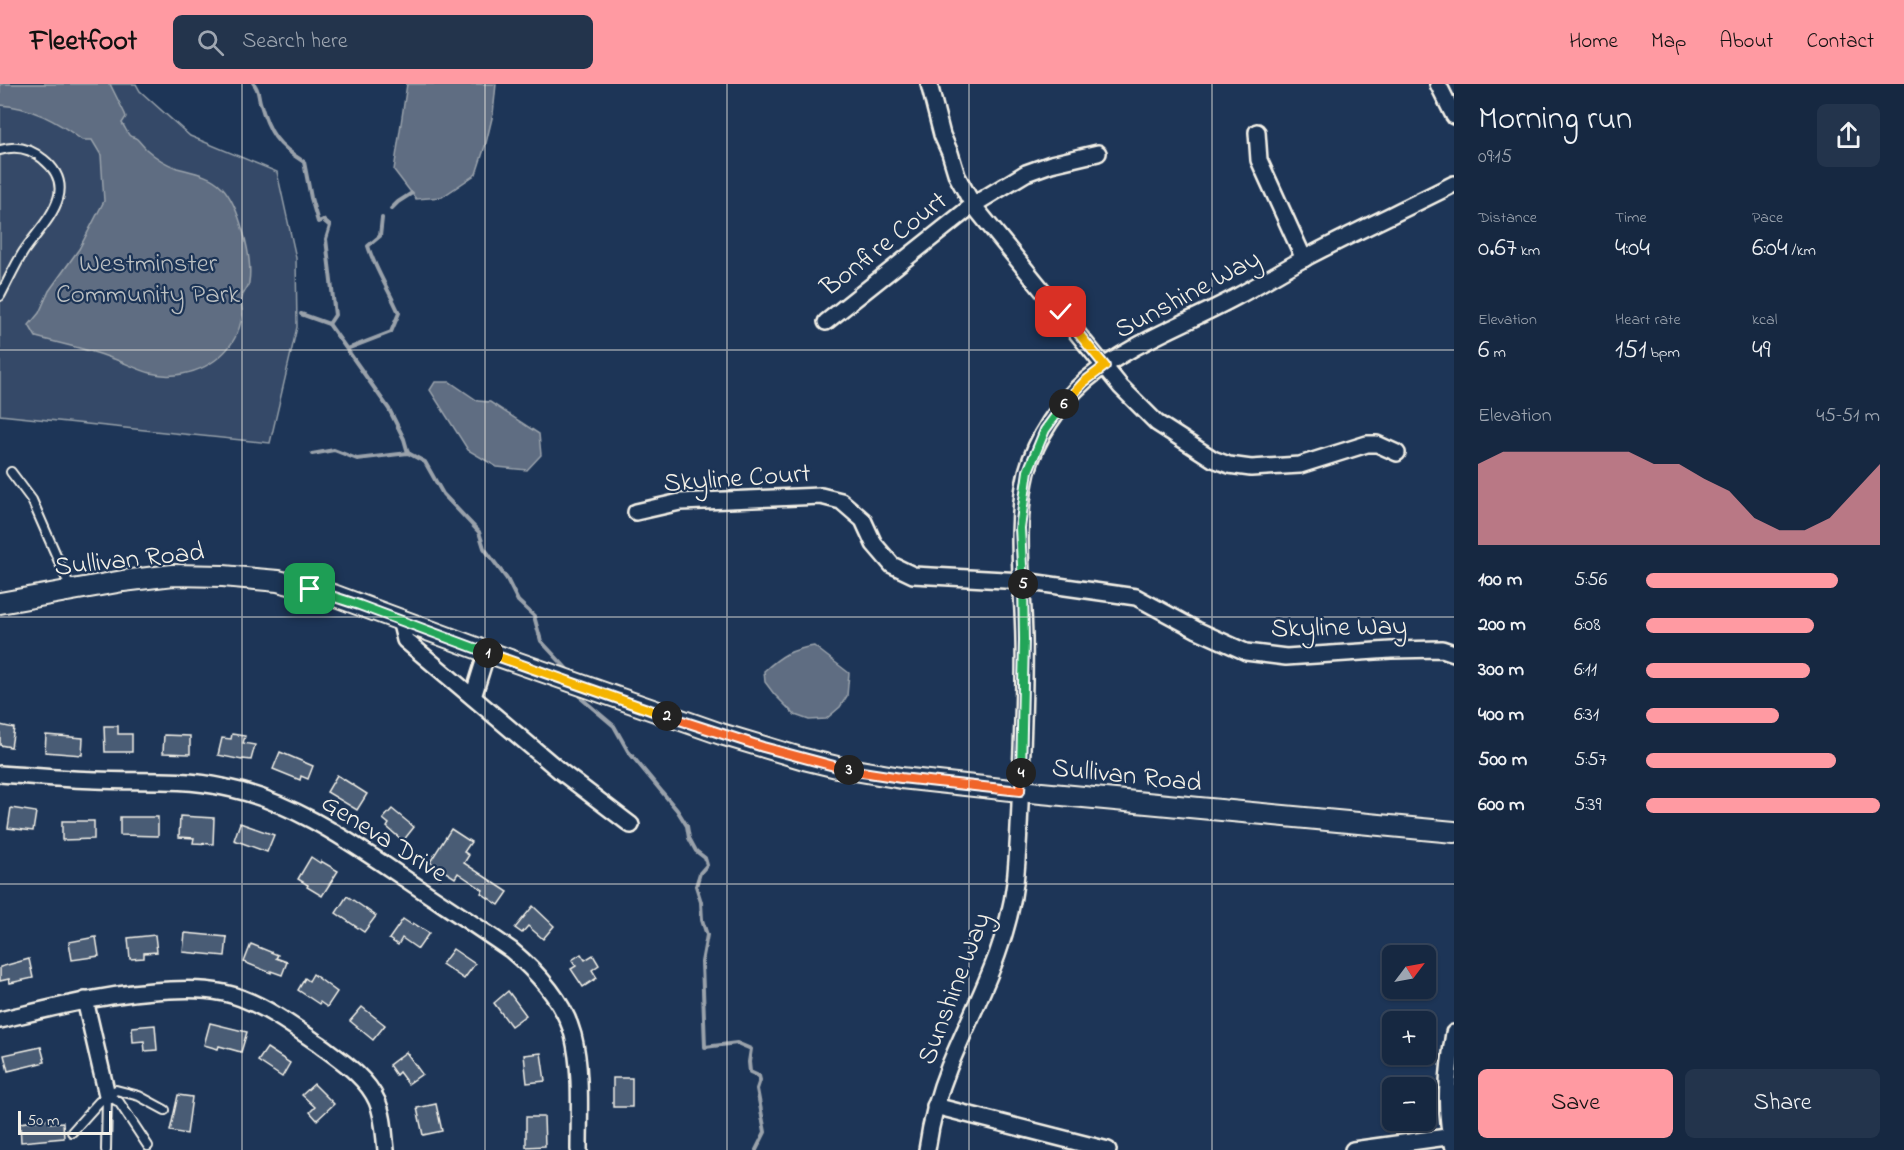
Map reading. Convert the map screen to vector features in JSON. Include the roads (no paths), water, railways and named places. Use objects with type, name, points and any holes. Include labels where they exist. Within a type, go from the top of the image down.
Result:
[{"type":"street","points":[[929,84],[942,135],[957,176],[973,205],[1121,387],[1157,423],[1213,459],[1229,465],[1251,468],[1300,465],[1367,444],[1377,444],[1397,453]]},
{"type":"street","points":[[1438,84],[1454,116]]},
{"type":"street","points":[[1257,132],[1259,160],[1304,259]]},
{"type":"street","name":"Bonfire Court","points":[[826,321],[973,205],[1026,173],[1051,164],[1098,153]]},
{"type":"street","name":"Sunshine Way","points":[[927,1150],[935,1106],[948,1069],[985,987],[1001,945],[1012,904],[1017,864],[1023,714],[1023,581],[1020,528],[1028,471],[1045,430],[1067,400],[1084,382],[1137,346],[1235,298],[1304,259],[1454,184]]},
{"type":"street","name":"Skyline Court","points":[[636,512],[680,502],[820,496],[842,501],[863,520],[874,544],[892,565],[913,575],[1023,581]]},
{"type":"street","name":"Sullivan Road","points":[[0,603],[123,580],[173,575],[205,575],[278,581],[333,596],[666,715],[804,759],[837,767],[901,778],[1020,791],[1454,832]]},
{"type":"street","name":"Skyline Way","points":[[1023,581],[1136,597],[1197,630],[1246,652],[1286,657],[1422,649],[1442,649],[1454,652]]},
{"type":"street","points":[[400,620],[405,640],[560,771],[631,825]]},
{"type":"street","points":[[472,697],[487,652]]},
{"type":"street","name":"Geneva Drive","points":[[0,774],[200,783],[224,787],[252,793],[280,804],[344,838],[511,950],[530,965],[542,979],[553,995],[572,1033],[578,1066],[579,1150]]},
{"type":"street","points":[[0,1020],[85,1000],[136,991],[200,989],[241,998],[287,1021],[345,1063],[358,1076],[378,1102],[386,1150]]},
{"type":"street","points":[[85,1000],[107,1095]]},
{"type":"street","points":[[1353,1150],[1453,1140],[1448,1105],[1454,1033]]},
{"type":"street","points":[[935,1106],[1108,1150]]},
{"type":"lane","points":[[0,150],[20,147],[37,154],[52,169],[58,180],[60,192],[55,210],[26,249],[0,296]]},
{"type":"lane","points":[[11,472],[32,500],[71,589]]},
{"type":"lane","points":[[72,1132],[107,1095],[116,1090],[139,1096],[165,1110]]},
{"type":"lane","points":[[107,1095],[119,1102],[148,1146]]},
{"type":"lane","points":[[106,1150],[107,1095]]},
{"type":"waterway","points":[[254,84],[258,90],[267,122],[275,137],[287,150],[304,162],[318,222],[323,220],[330,226],[326,239],[335,315],[329,324]]},
{"type":"waterway","points":[[391,209],[412,193]]},
{"type":"waterway","points":[[347,349],[391,332],[399,313],[368,246],[380,236],[382,218]]},
{"type":"waterway","points":[[301,314],[329,324],[389,409],[404,439],[408,453]]},
{"type":"waterway","points":[[312,454],[334,450],[357,459],[408,453],[425,462],[443,494],[479,532],[484,548],[507,579],[518,601],[534,616],[541,641],[567,669]]},
{"type":"waterway","points":[[579,693],[582,699],[614,726],[628,751],[677,810],[687,826],[689,838],[696,851],[705,858],[707,865],[700,873],[696,886],[707,935],[702,962],[705,1047],[737,1043],[751,1049],[750,1072],[759,1076],[757,1089],[765,1132],[756,1150]]},
{"type":"park label","name":"Westminster Community Park","points":[[148,278]]}]
